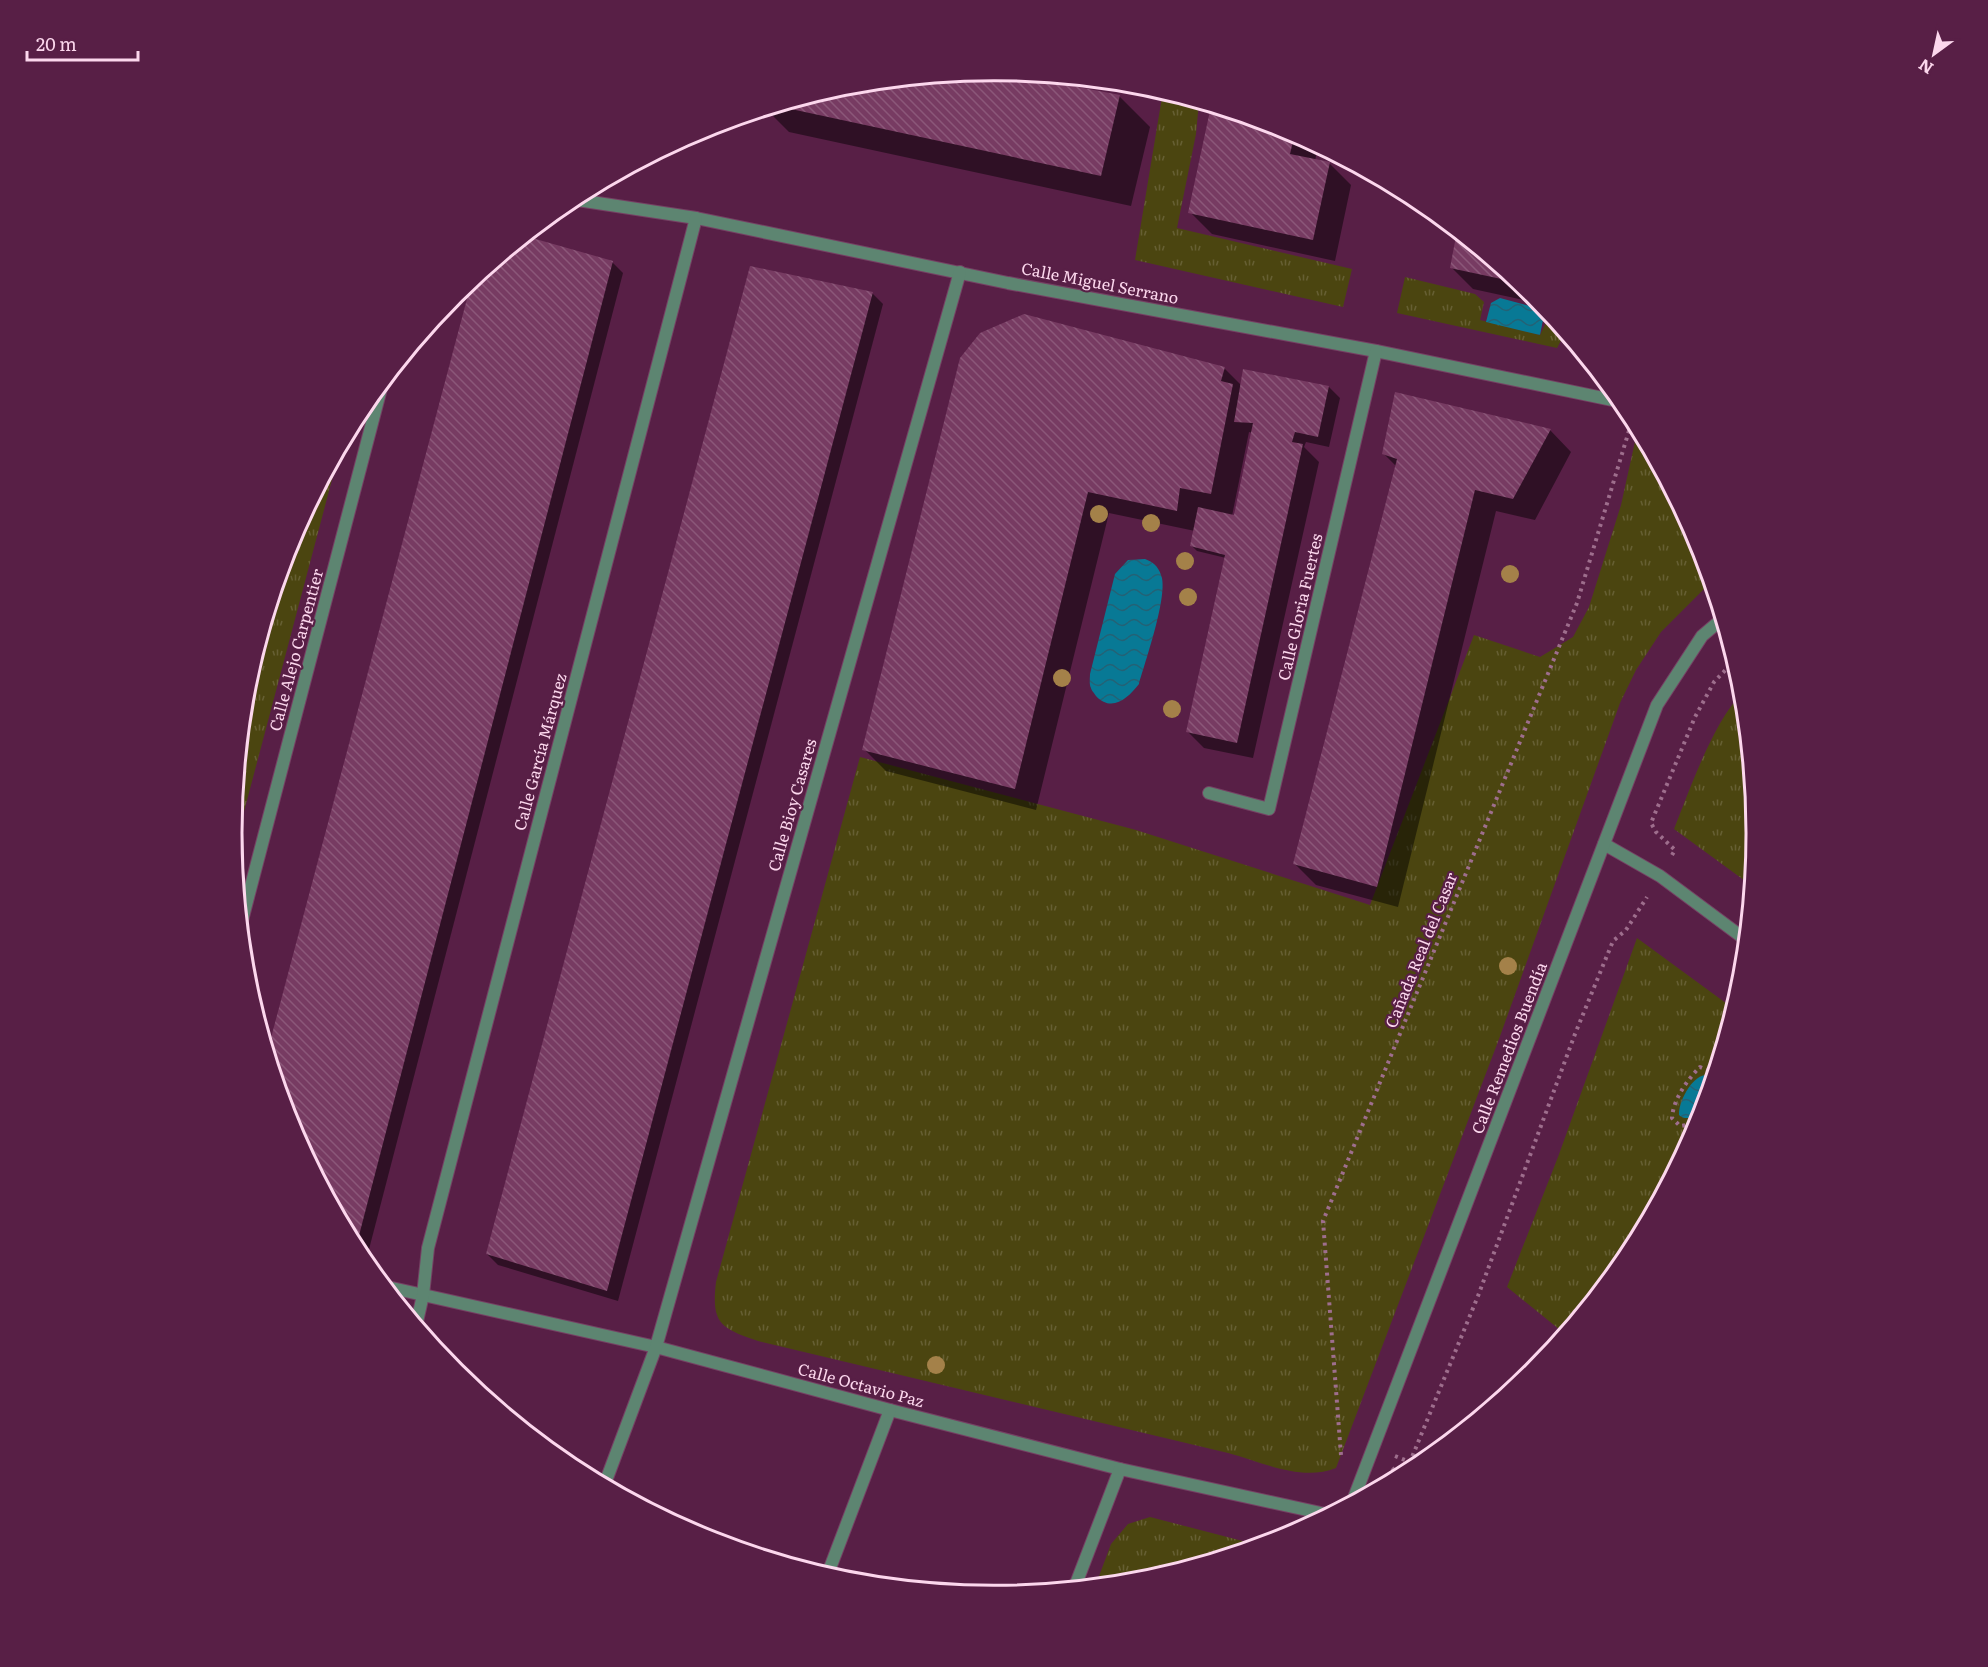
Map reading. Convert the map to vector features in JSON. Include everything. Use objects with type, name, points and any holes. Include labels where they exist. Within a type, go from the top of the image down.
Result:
[{"type":"street","name":"Calle Miguel Serrano","points":[[587,201],[696,218],[1008,283],[1376,351],[1609,399]]},
{"type":"street","name":"Calle García Márquez","points":[[418,1318],[423,1295],[428,1248],[696,218]]},
{"type":"street","name":"Calle Bioy Casares","points":[[607,1478],[656,1347],[960,272]]},
{"type":"street","name":"Calle Gloria Fuertes","points":[[1209,793],[1269,810],[1376,351]]},
{"type":"street","name":"Calle Alejo Carpentier","points":[[245,907],[378,402]]},
{"type":"street","name":"Calle Remedios Buendía","points":[[1356,1492],[1657,705],[1702,636],[1716,624]]},
{"type":"street","points":[[1604,844],[1660,876],[1739,935]]},
{"type":"street","name":"Calle Octavio Paz","points":[[395,1289],[656,1347],[1120,1469],[1318,1512]]},
{"type":"street","points":[[830,1568],[890,1410]]},
{"type":"street","points":[[1077,1581],[1120,1469]]},
{"type":"path","name":"Cañada Real del Casar","points":[[1341,1459],[1323,1221],[1577,603],[1629,430]]},
{"type":"path","points":[[1411,1460],[1478,1296],[1575,1034]]},
{"type":"path","points":[[1687,1125],[1680,1126],[1672,1118],[1672,1111],[1688,1079],[1700,1067],[1708,1070]]},
{"type":"path","points":[[1374,1448],[1408,1461]]},
{"type":"path","points":[[1374,1448],[1394,1470]]},
{"type":"green space","points":[[1161,100],[1198,110],[1196,134],[1177,228],[1352,269],[1343,307],[1135,260]]},
{"type":"green space","points":[[1405,277],[1475,294],[1484,302],[1480,320],[1540,335],[1546,322],[1562,339],[1557,348],[1397,313]]},
{"type":"green space","points":[[1635,440],[1669,501],[1705,588],[1661,632],[1636,670],[1620,703],[1499,1039],[1336,1468],[1309,1473],[1282,1469],[1228,1453],[758,1341],[727,1328],[721,1322],[715,1307],[716,1282],[860,757],[1136,830],[1370,905],[1474,635],[1540,657],[1573,637],[1589,607],[1621,505]]},
{"type":"green space","points":[[334,472],[242,818],[248,735],[267,639],[281,592],[299,546]]},
{"type":"green space","points":[[1735,702],[1745,784],[1745,881],[1674,829],[1712,738]]},
{"type":"green space","points":[[1637,938],[1727,1004],[1707,1075],[1669,1166],[1620,1252],[1560,1330],[1507,1287],[1558,1157]]},
{"type":"green space","points":[[1150,1517],[1247,1542],[1141,1572],[1098,1579],[1111,1544],[1128,1524]]},
{"type":"water","points":[[1500,298],[1531,306],[1543,319],[1540,335],[1486,322],[1491,303]]},
{"type":"water","points":[[1145,559],[1157,567],[1163,584],[1155,628],[1139,684],[1119,702],[1108,703],[1102,701],[1092,690],[1090,674],[1115,574],[1128,560]]},
{"type":"water","points":[[1707,1076],[1690,1118],[1681,1117],[1679,1110],[1686,1091],[1700,1077]]},
{"type":"building","points":[[994,81],[1043,83],[1120,95],[1101,176],[792,109],[847,95],[896,87],[945,83]]},
{"type":"building","points":[[1209,113],[1293,143],[1290,154],[1330,162],[1313,240],[1188,213]]},
{"type":"building","points":[[534,239],[613,261],[359,1237],[319,1166],[281,1075],[271,1040],[468,296]]},
{"type":"building","points":[[1455,240],[1502,279],[1450,268]]},
{"type":"building","points":[[750,266],[873,292],[607,1291],[486,1254]]},
{"type":"building","points":[[1024,314],[1225,367],[1221,381],[1233,384],[1211,494],[1180,488],[1177,511],[1088,492],[1015,789],[862,750],[960,358],[980,333]]},
{"type":"building","points":[[1243,369],[1329,386],[1318,437],[1295,432],[1292,442],[1303,444],[1237,743],[1186,732],[1225,555],[1190,546],[1198,507],[1234,515],[1253,423],[1234,422]]},
{"type":"building","points":[[1395,392],[1551,429],[1513,499],[1475,490],[1377,887],[1293,864],[1397,459],[1382,454]]}]
